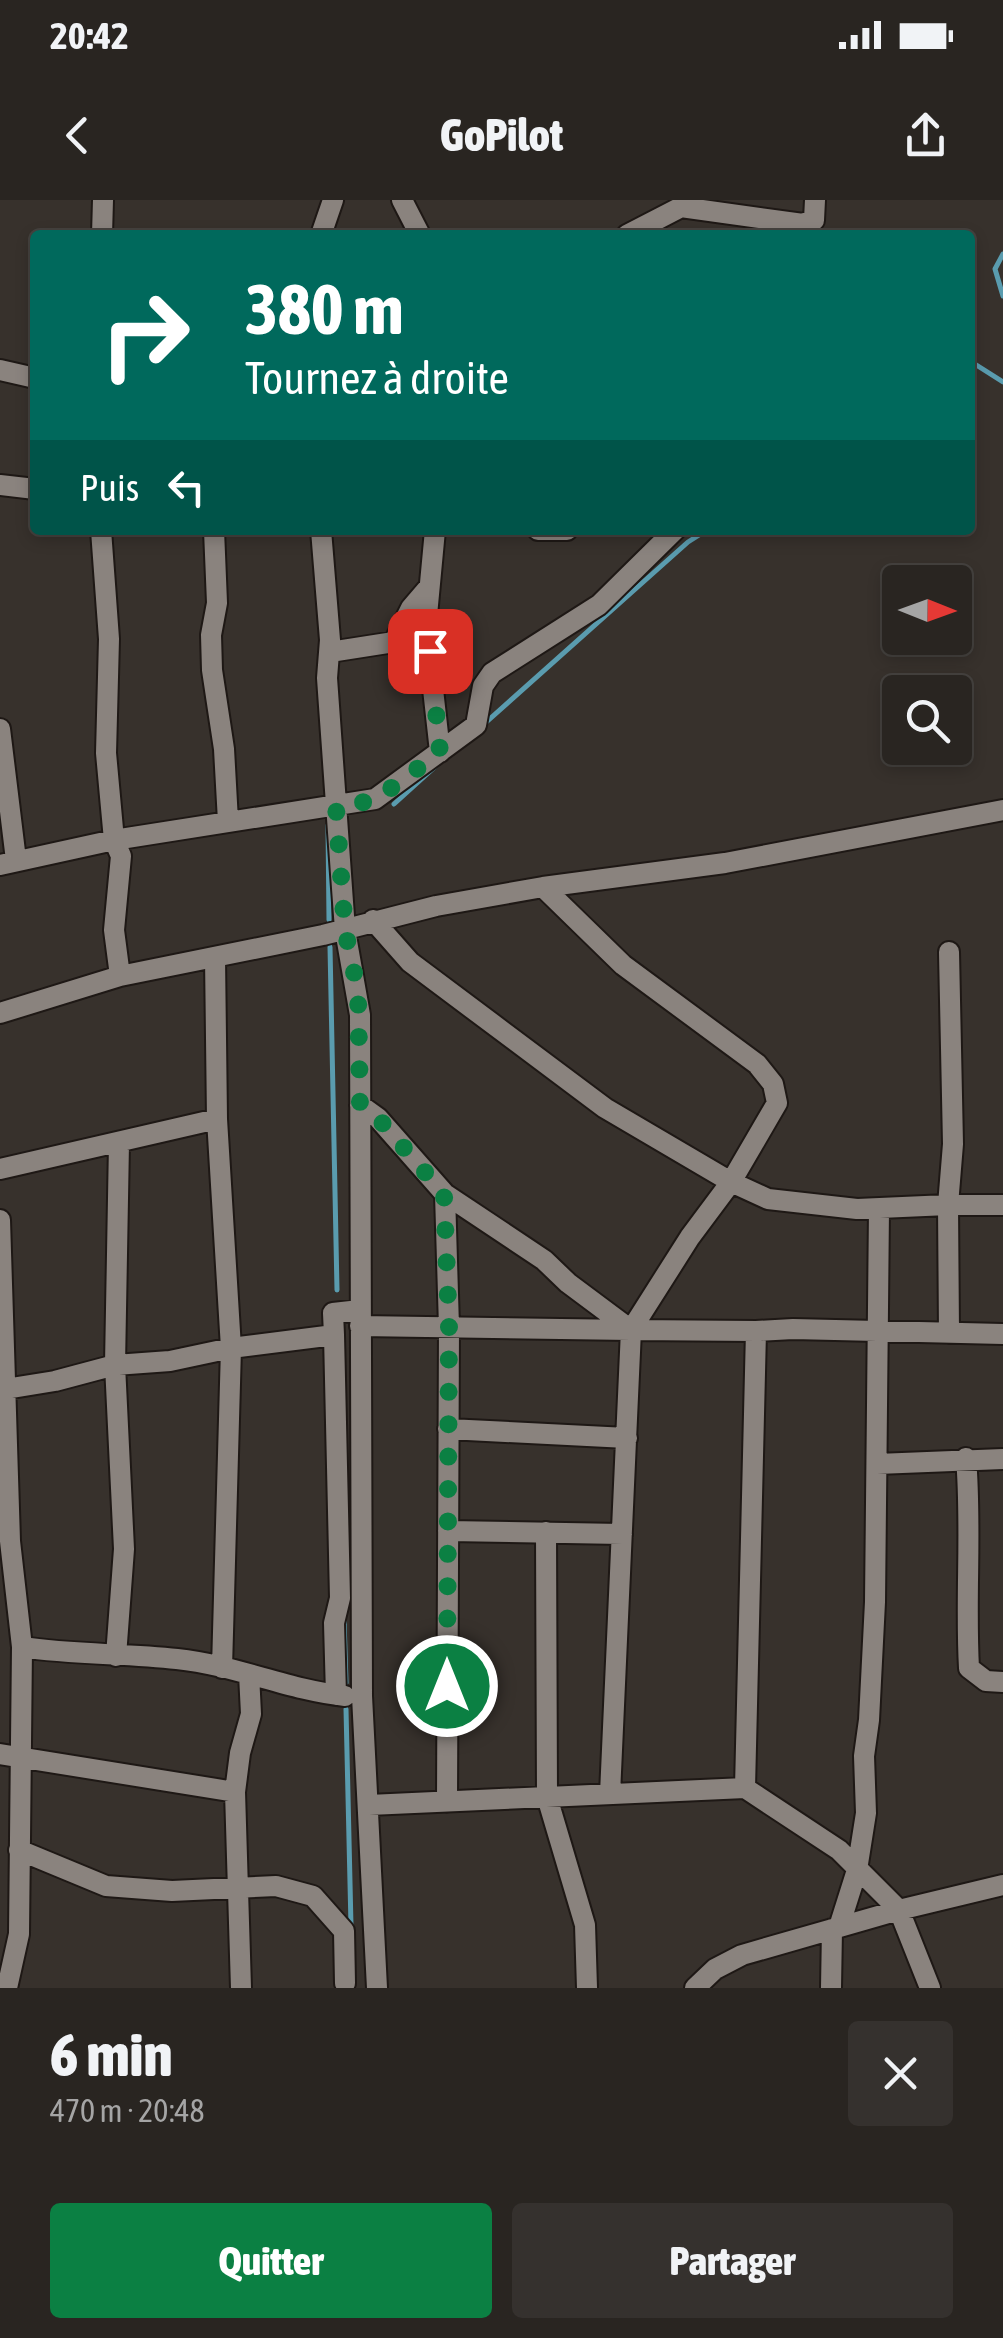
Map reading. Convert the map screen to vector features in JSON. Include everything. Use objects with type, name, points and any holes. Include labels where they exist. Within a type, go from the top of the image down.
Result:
[{"type":"street","points":[[102,230],[103,200]]},
{"type":"street","points":[[323,230],[333,200]]},
{"type":"street","points":[[402,200],[417,230]]},
{"type":"street","points":[[637,230],[682,207],[803,224],[814,220],[815,200]]},
{"type":"street","points":[[673,230],[682,207]]},
{"type":"street","points":[[0,370],[30,377]]},
{"type":"street","points":[[0,485],[30,488]]},
{"type":"street","points":[[101,535],[109,640],[106,753],[114,840],[121,856],[114,930],[120,976]]},
{"type":"street","points":[[214,535],[217,603],[211,635],[212,670],[224,749],[228,821]]},
{"type":"street","points":[[19,1850],[106,1886],[172,1891],[276,1886],[312,1896],[344,1932],[345,1985],[377,1985],[362,1696],[358,991],[345,930],[321,535]]},
{"type":"street","points":[[434,535],[426,626],[440,752]]},
{"type":"street","points":[[0,729],[8,863],[114,840],[375,800],[476,725],[483,686],[492,673],[599,605],[670,535]]},
{"type":"street","points":[[394,642],[411,608],[429,586]]},
{"type":"street","points":[[330,652],[394,642],[430,651]]},
{"type":"street","points":[[0,1014],[120,976],[345,930],[373,920],[543,888],[725,863],[1003,810]]},
{"type":"street","points":[[543,888],[622,965],[757,1064],[773,1084],[777,1103],[732,1182],[690,1237],[632,1330],[610,1794]]},
{"type":"street","points":[[373,920],[410,962],[606,1108],[768,1199],[879,1208],[1003,1205]]},
{"type":"street","points":[[948,1333],[948,1206],[953,1144],[949,952]]},
{"type":"street","points":[[216,958],[216,1119],[230,1348],[222,1668]]},
{"type":"street","points":[[360,1105],[378,1118],[444,1194],[544,1260],[568,1283],[632,1330]]},
{"type":"street","points":[[0,1169],[216,1119]]},
{"type":"street","points":[[116,1656],[124,1550],[116,1365],[119,1143]]},
{"type":"street","points":[[444,1194],[449,1327],[447,1802]]},
{"type":"street","points":[[831,1988],[836,1928],[858,1870],[866,1813],[864,1756],[873,1642],[877,1464],[879,1208]]},
{"type":"street","points":[[0,1220],[10,1541],[22,1647],[10,1755],[19,1850],[19,1934],[7,1988]]},
{"type":"street","points":[[336,1695],[334,1622],[340,1598],[333,1313],[449,1327],[1003,1334]]},
{"type":"street","points":[[745,1788],[756,1332]]},
{"type":"street","points":[[3,1390],[116,1365],[170,1361],[230,1348],[334,1335]]},
{"type":"street","points":[[448,1428],[627,1438]]},
{"type":"street","points":[[966,1458],[971,1518],[969,1668],[986,1681],[1003,1682]]},
{"type":"street","points":[[877,1464],[1003,1459]]},
{"type":"street","points":[[448,1531],[622,1534]]},
{"type":"street","points":[[546,1532],[547,1797],[586,1925],[586,1988]]},
{"type":"street","points":[[22,1647],[180,1659],[291,1687],[362,1696]]},
{"type":"street","points":[[240,1988],[235,1792],[251,1714],[249,1674]]},
{"type":"street","points":[[10,1755],[235,1792]]},
{"type":"street","points":[[369,1805],[745,1788],[839,1850],[899,1910],[930,1988]]},
{"type":"street","points":[[694,1988],[728,1961],[899,1910],[1003,1885]]},
{"type":"waterway","points":[[1003,254],[995,269],[1003,296]]},
{"type":"waterway","points":[[975,364],[1003,382]]},
{"type":"waterway","points":[[483,725],[699,535]]},
{"type":"waterway","points":[[394,804],[437,765]]},
{"type":"waterway","points":[[328,825],[329,920]]},
{"type":"waterway","points":[[330,947],[337,1290]]},
{"type":"waterway","points":[[344,1619],[346,1683]]},
{"type":"waterway","points":[[346,1709],[351,1926]]},
{"type":"route","points":[[430,651],[440,752],[375,800],[336,807],[345,930],[360,1015],[360,1105],[378,1118],[444,1194],[449,1327],[447,1686]]}]
